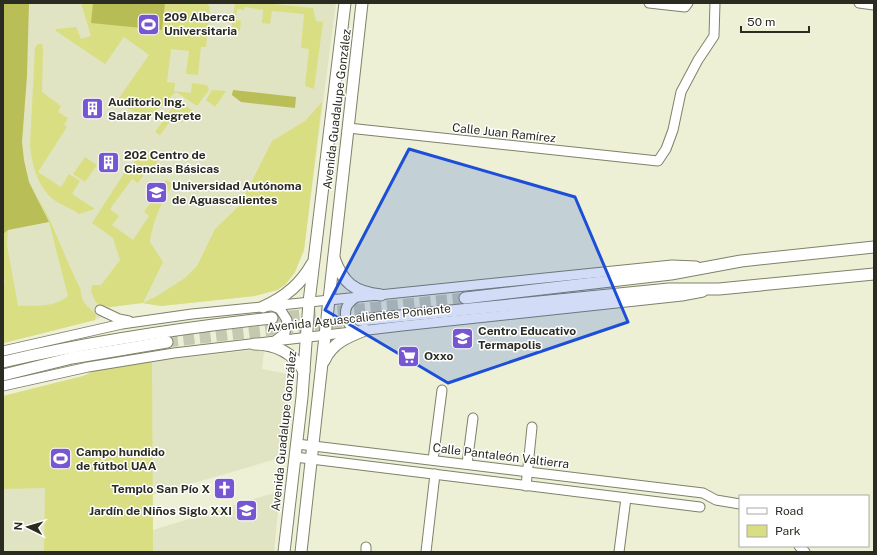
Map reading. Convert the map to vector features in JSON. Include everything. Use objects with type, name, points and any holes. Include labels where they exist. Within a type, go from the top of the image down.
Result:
[{"type":"main road","name":"Avenida Guadalupe González","points":[[284,552],[297,444],[309,302],[345,3]]},
{"type":"main road","name":"Avenida Guadalupe González","points":[[301,552],[314,446],[328,300],[362,3]]},
{"type":"main road","name":"Avenida Aguascalientes Poniente","points":[[465,298],[671,274],[741,261],[874,247]]},
{"type":"main road","points":[[333,257],[341,274],[351,286],[365,293],[381,295]]},
{"type":"main road","points":[[268,306],[294,288],[314,260]]},
{"type":"main road","name":"Avenida Aguascalientes Poniente","points":[[361,327],[669,289],[719,289],[874,274]]},
{"type":"main road","name":"Avenida Aguascalientes Poniente","points":[[3,362],[79,345],[142,334],[272,318]]},
{"type":"main road","points":[[323,364],[326,356],[338,343],[361,327]]},
{"type":"main road","points":[[3,375],[72,358],[167,342]]},
{"type":"main road","points":[[254,344],[270,345],[285,352],[296,360],[304,372]]},
{"type":"street","points":[[649,3],[685,7],[688,3]]},
{"type":"street","name":"Calle Juan Ramírez","points":[[348,128],[658,161],[666,149],[673,130],[681,92],[698,60],[714,36],[715,3]]},
{"type":"street","points":[[859,3],[874,5]]},
{"type":"street","name":"Avenida Aguascalientes Poniente","points":[[3,351],[136,322],[268,306],[672,265],[706,267]]},
{"type":"street","points":[[355,298],[346,308],[345,317],[350,325],[361,327]]},
{"type":"street","points":[[268,306],[283,312],[287,324],[282,336],[274,341]]},
{"type":"street","points":[[100,310],[119,319],[136,322]]},
{"type":"street","name":"Avenida Aguascalientes Poniente","points":[[3,386],[88,367],[174,353],[307,337],[361,327]]},
{"type":"street","points":[[433,460],[442,390]]},
{"type":"street","points":[[467,464],[473,418]]},
{"type":"street","points":[[526,486],[532,427]]},
{"type":"street","name":"Calle Pantaleón Valtierra","points":[[297,444],[703,492]]},
{"type":"street","points":[[295,457],[700,507],[716,500]]},
{"type":"street","points":[[426,552],[434,474]]},
{"type":"street","points":[[700,507],[703,492],[716,500],[739,504]]},
{"type":"street","points":[[619,552],[626,498]]},
{"type":"highlighted area","points":[[409,149],[575,197],[628,322],[448,383],[325,310]]},
{"type":"shaded area","name":"Universidad Autónoma de Aguascalientes","points":[[3,3],[336,3],[304,250],[295,272],[285,285],[277,290],[255,296],[161,306],[142,303],[111,307],[102,317],[95,320],[3,343]]},
{"type":"shaded area","points":[[93,3],[165,3],[162,30],[91,23]]},
{"type":"shaded area","points":[[253,350],[264,351],[262,369],[293,375],[283,457],[153,495],[153,530],[280,491],[274,552],[3,552],[3,396],[83,376],[107,366]]},
{"type":"green space","points":[[4,3],[29,3],[27,76],[22,142],[29,182],[49,222],[8,230],[3,234]]},
{"type":"green space","points":[[81,3],[206,3],[210,7],[206,47],[201,47],[198,75],[186,74],[189,51],[171,49],[167,82],[175,83],[174,91],[191,93],[192,83],[207,85],[209,90],[197,106],[176,92],[149,118],[132,111],[117,101],[149,55],[124,37],[105,64],[56,31],[56,29],[76,27],[81,39],[91,36]]},
{"type":"green space","points":[[235,3],[264,3],[313,8],[316,21],[323,22],[314,89],[305,86],[309,49],[301,48],[304,14],[272,11],[270,24],[262,23],[263,10],[245,7],[244,10],[237,9],[236,20],[241,21],[240,31],[231,30]]},
{"type":"green space","points":[[38,44],[42,44],[43,50],[42,92],[61,106],[58,112],[68,118],[64,125],[67,127],[38,172],[61,187],[69,174],[80,181],[72,194],[95,209],[79,214],[50,197],[37,176],[32,161],[30,145],[35,48]]},
{"type":"green space","points":[[212,90],[226,91],[215,107],[206,100]]},
{"type":"green space","points":[[233,90],[296,97],[295,108],[241,102],[232,95]]},
{"type":"green space","points":[[178,100],[192,110],[182,123],[173,117],[160,135],[155,132]]},
{"type":"green space","points":[[322,102],[304,250],[295,272],[285,285],[277,290],[255,296],[161,306],[142,303],[111,307],[99,305],[95,301],[91,291],[92,285],[101,285],[120,260],[113,238],[92,223],[130,164],[132,165],[144,149],[148,151],[147,154],[158,162],[152,172],[148,169],[138,183],[132,179],[110,209],[119,216],[112,225],[133,240],[149,216],[144,212],[166,180],[173,184],[158,212],[153,226],[150,242],[163,262],[143,303],[185,278],[197,266],[215,229],[240,205],[272,141],[305,121]]},
{"type":"green space","points":[[85,157],[97,165],[85,182],[73,174]]},
{"type":"green space","points":[[38,198],[80,287],[83,300],[86,305],[96,314],[95,320],[4,343],[3,288],[5,281],[3,276],[3,234],[8,230],[7,245],[18,306],[38,306],[51,304],[63,300],[68,296],[49,222]]},
{"type":"green space","points":[[152,362],[153,552],[44,552],[45,488],[3,489],[3,396],[83,376],[107,366]]},
{"type":"tunnel","points":[[272,318],[465,298]]},
{"type":"tunnel","points":[[167,342],[360,320]]},
{"type":"place","name":"209 Alberca Universitaria","points":[[148,24]]},
{"type":"place","name":"Auditorio Ing. Salazar Negrete","points":[[93,109]]},
{"type":"place","name":"202 Centro de Ciencias Básicas","points":[[109,162]]},
{"type":"place","name":"Universidad Autónoma de Aguascalientes","points":[[157,193]]},
{"type":"place","name":"Centro Educativo Termapolis","points":[[462,338]]},
{"type":"place","name":"Oxxo","points":[[408,356]]},
{"type":"place","name":"Campo hundido de fútbol UAA","points":[[60,459]]},
{"type":"place","name":"Templo San Pío X","points":[[225,489]]},
{"type":"place","name":"Jardín de Niños Siglo XXI","points":[[247,511]]}]
